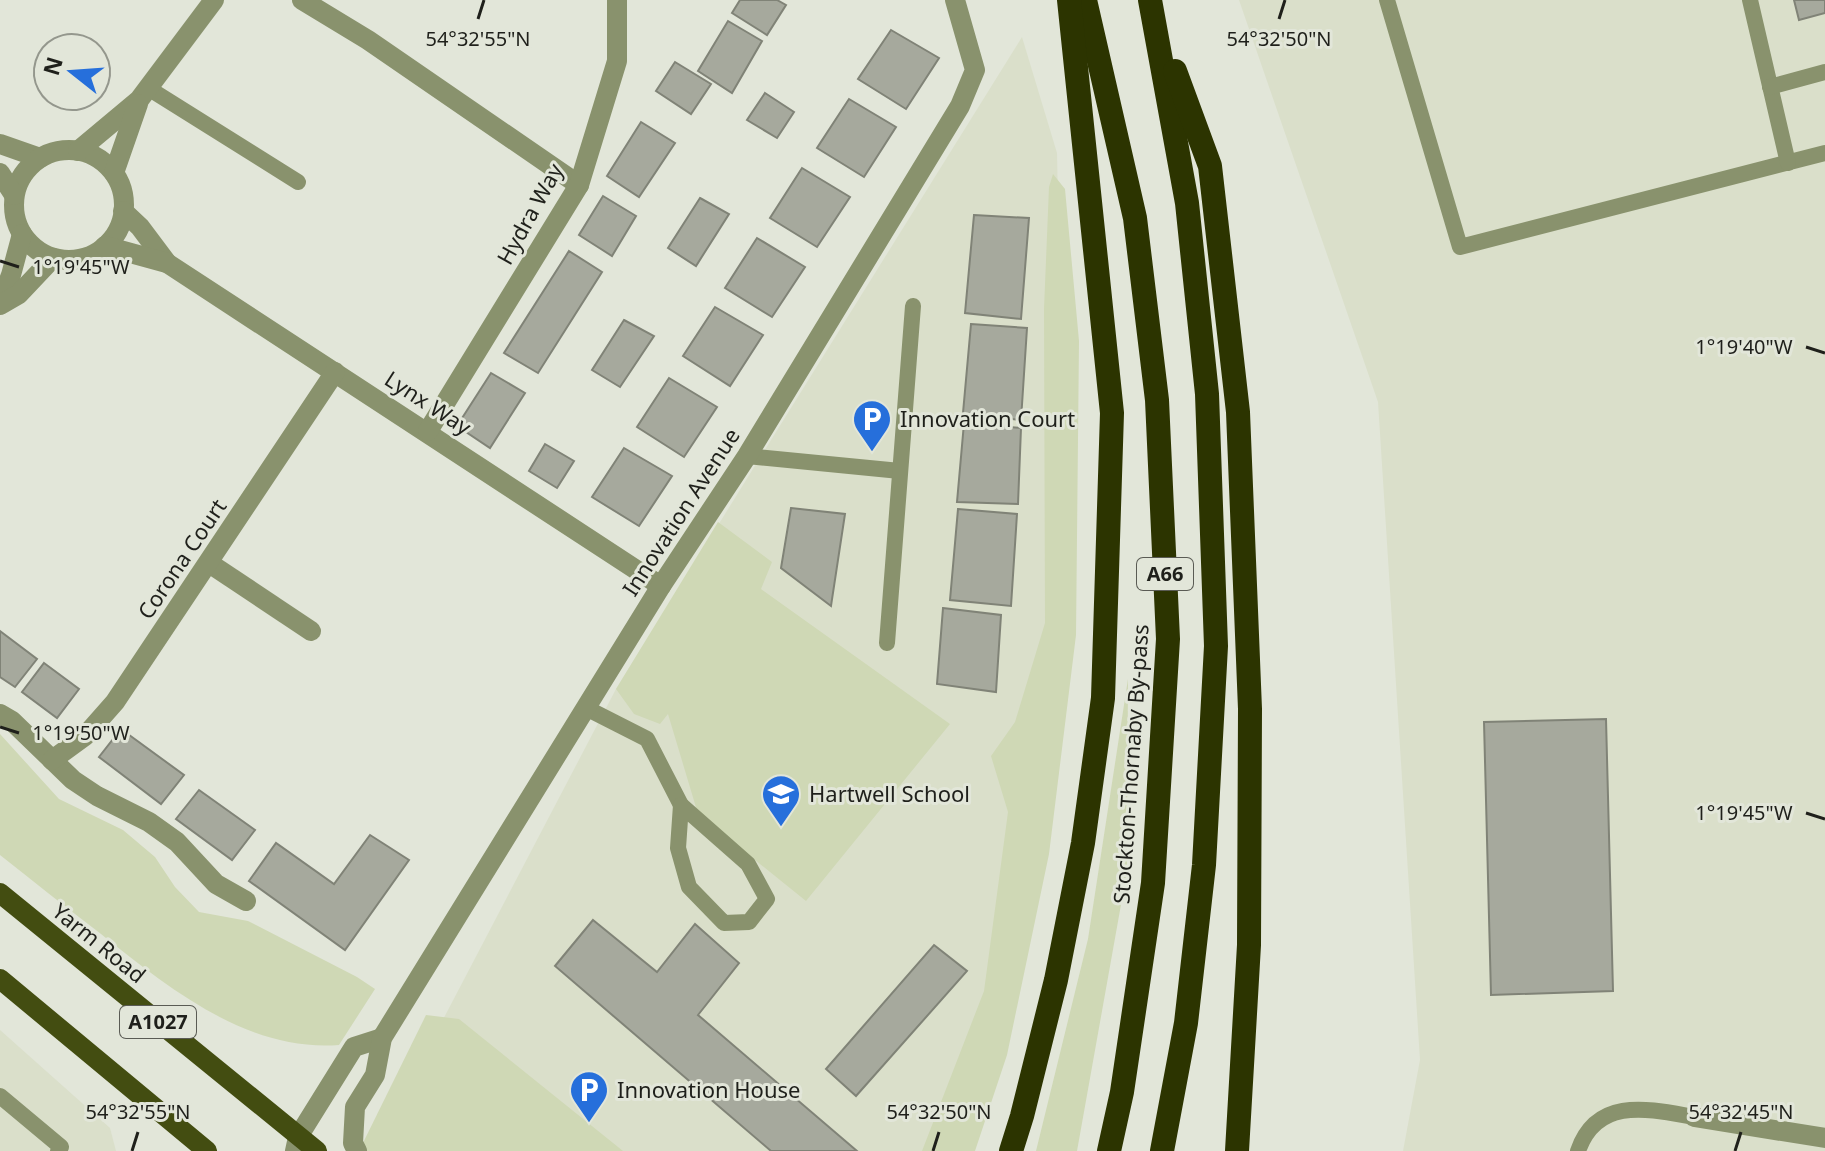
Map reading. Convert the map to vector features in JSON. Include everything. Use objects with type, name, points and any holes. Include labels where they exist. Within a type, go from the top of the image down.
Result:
[{"type":"highway","name":"A66","points":[[1011,1151],[1056,980],[1083,843],[1103,698],[1112,413],[1069,0]]},
{"type":"highway","name":"Stockton-Thornaby By-pass","points":[[1085,0],[1135,218],[1157,400],[1168,639],[1153,883],[1122,1092],[1109,1151]]},
{"type":"highway","name":"A66","points":[[1152,8],[1187,203],[1207,394],[1216,646],[1202,881],[1186,1023],[1162,1151]]},
{"type":"highway","name":"A66","points":[[1152,8],[1210,166],[1238,412],[1250,741],[1249,945],[1237,1151]]},
{"type":"main road","name":"Yarm Road","points":[[0,893],[297,1144],[317,1151]]},
{"type":"main road","name":"A1027","points":[[0,979],[204,1150]]},
{"type":"street","points":[[78,151],[143,94],[214,0]]},
{"type":"street","points":[[302,0],[368,40],[579,185]]},
{"type":"street","name":"Hydra Way","points":[[428,431],[579,185],[617,61],[617,0]]},
{"type":"street","name":"Innovation Avenue","points":[[382,1038],[661,586],[747,456],[960,106],[975,70],[955,0]]},
{"type":"street","points":[[114,173],[143,94]]},
{"type":"street","points":[[0,144],[40,158]]},
{"type":"street","points":[[65,150],[78,151],[91,155],[114,173],[120,185],[123,211],[120,224],[105,246],[81,259],[53,258],[41,253],[22,234],[16,221],[14,195],[28,168],[40,158],[65,150]]},
{"type":"street","points":[[0,173],[14,195]]},
{"type":"street","name":"Lynx Way","points":[[123,211],[140,227],[167,263]]},
{"type":"street","points":[[0,304],[22,234]]},
{"type":"street","name":"Lynx Way","points":[[105,246],[167,263],[661,586]]},
{"type":"street","points":[[0,304],[19,294],[53,258]]},
{"type":"street","name":"Corona Court","points":[[52,760],[85,736],[115,702],[335,372]]},
{"type":"street","points":[[209,563],[311,631]]},
{"type":"street","points":[[0,714],[12,721],[73,780],[149,822],[177,842],[216,884],[246,901]]},
{"type":"street","points":[[297,1144],[354,1047],[382,1038],[375,1075],[355,1107],[353,1143],[357,1151]]},
{"type":"street","points":[[1694,1117],[1824,1133]]},
{"type":"lane","points":[[1387,0],[1460,247],[1825,153]]},
{"type":"lane","points":[[1750,0],[1788,163]]},
{"type":"lane","points":[[1770,87],[1825,72]]},
{"type":"lane","points":[[143,94],[298,182]]},
{"type":"lane","points":[[887,643],[913,306]]},
{"type":"lane","points":[[747,456],[900,471]]},
{"type":"lane","points":[[586,708],[647,739],[681,805],[748,864],[767,899],[749,922],[724,923],[689,887],[678,848],[681,805]]},
{"type":"lane","points":[[0,1096],[61,1147],[58,1151]]},
{"type":"lane","points":[[1578,1151],[1583,1136],[1608,1114],[1639,1108],[1694,1117]]},
{"type":"shaded area","points":[[1239,0],[1825,0],[1825,1151],[1403,1151],[1420,1060],[1378,402]]},
{"type":"shaded area","name":"Hartwell School","points":[[1022,37],[1057,153],[1062,393],[1052,604],[1009,904],[940,1151],[405,1151],[392,1117],[616,689]]},
{"type":"shaded area","points":[[0,1030],[110,1128],[116,1151],[0,1151]]},
{"type":"green space","points":[[1053,174],[1065,189],[1079,341],[1076,635],[1049,854],[1007,1055],[975,1151],[922,1151],[984,991],[1008,812],[991,756],[1015,722],[1045,623],[1044,309],[1049,187]]},
{"type":"green space","points":[[718,522],[772,562],[761,589],[950,724],[806,901],[698,814],[668,714],[660,724],[634,714],[616,689]]},
{"type":"green space","points":[[1128,679],[1127,871],[1077,1151],[1036,1151],[1088,939]]},
{"type":"green space","points":[[0,734],[59,799],[123,830],[155,857],[175,887],[199,912],[248,921],[375,989],[339,1045],[305,1044],[273,1038],[211,1012],[154,975],[0,855]]},
{"type":"green space","points":[[426,1015],[459,1019],[623,1151],[359,1151]]},
{"type":"building","points":[[740,0],[777,0],[786,5],[767,35],[732,13]]},
{"type":"building","points":[[1794,0],[1825,0],[1825,13],[1799,20]]},
{"type":"building","points":[[728,21],[762,41],[732,93],[698,71]]},
{"type":"building","points":[[891,30],[939,58],[906,109],[858,79]]},
{"type":"building","points":[[675,62],[711,84],[691,114],[656,91]]},
{"type":"building","points":[[765,93],[794,112],[777,138],[747,120]]},
{"type":"building","points":[[849,99],[896,127],[864,177],[817,148]]},
{"type":"building","points":[[641,122],[675,143],[639,197],[607,176]]},
{"type":"building","points":[[802,168],[850,197],[817,247],[770,218]]},
{"type":"building","points":[[603,196],[636,216],[612,256],[579,235]]},
{"type":"building","points":[[700,198],[729,214],[696,266],[668,248]]},
{"type":"building","points":[[974,215],[1029,218],[1021,319],[965,313]]},
{"type":"building","points":[[757,238],[805,267],[772,317],[725,288]]},
{"type":"building","points":[[569,251],[602,272],[538,373],[504,353]]},
{"type":"building","points":[[715,307],[763,335],[730,386],[683,356]]},
{"type":"building","points":[[624,320],[654,336],[620,387],[592,370]]},
{"type":"building","points":[[971,324],[1027,328],[1021,420],[963,413]]},
{"type":"building","points":[[491,373],[525,393],[490,448],[457,426]]},
{"type":"building","points":[[669,378],[717,407],[684,457],[637,427]]},
{"type":"building","points":[[964,423],[1021,428],[1018,504],[957,502]]},
{"type":"building","points":[[545,444],[574,461],[557,488],[529,471]]},
{"type":"building","points":[[624,448],[672,476],[639,526],[592,497]]},
{"type":"building","points":[[791,508],[845,514],[831,606],[781,568]]},
{"type":"building","points":[[958,509],[1017,514],[1011,606],[950,600]]},
{"type":"building","points":[[943,608],[1001,615],[996,692],[937,684]]},
{"type":"building","points":[[0,631],[37,659],[15,687],[0,677]]},
{"type":"building","points":[[44,663],[79,689],[57,718],[22,692]]},
{"type":"building","points":[[1606,719],[1613,991],[1491,995],[1484,722]]},
{"type":"building","points":[[121,729],[184,775],[161,804],[99,757]]},
{"type":"building","points":[[199,790],[255,830],[232,860],[176,819]]},
{"type":"building","points":[[370,835],[409,860],[345,950],[249,881],[276,843],[334,884]]},
{"type":"building","points":[[593,920],[657,972],[695,924],[739,963],[698,1015],[857,1151],[771,1151],[555,966]]},
{"type":"building","points":[[934,945],[967,971],[856,1096],[826,1069]]},
{"type":"place","name":"Innovation Court","points":[[872,453]]},
{"type":"place","name":"Hartwell School","points":[[781,828]]},
{"type":"place","name":"Innovation House","points":[[589,1124]]}]
